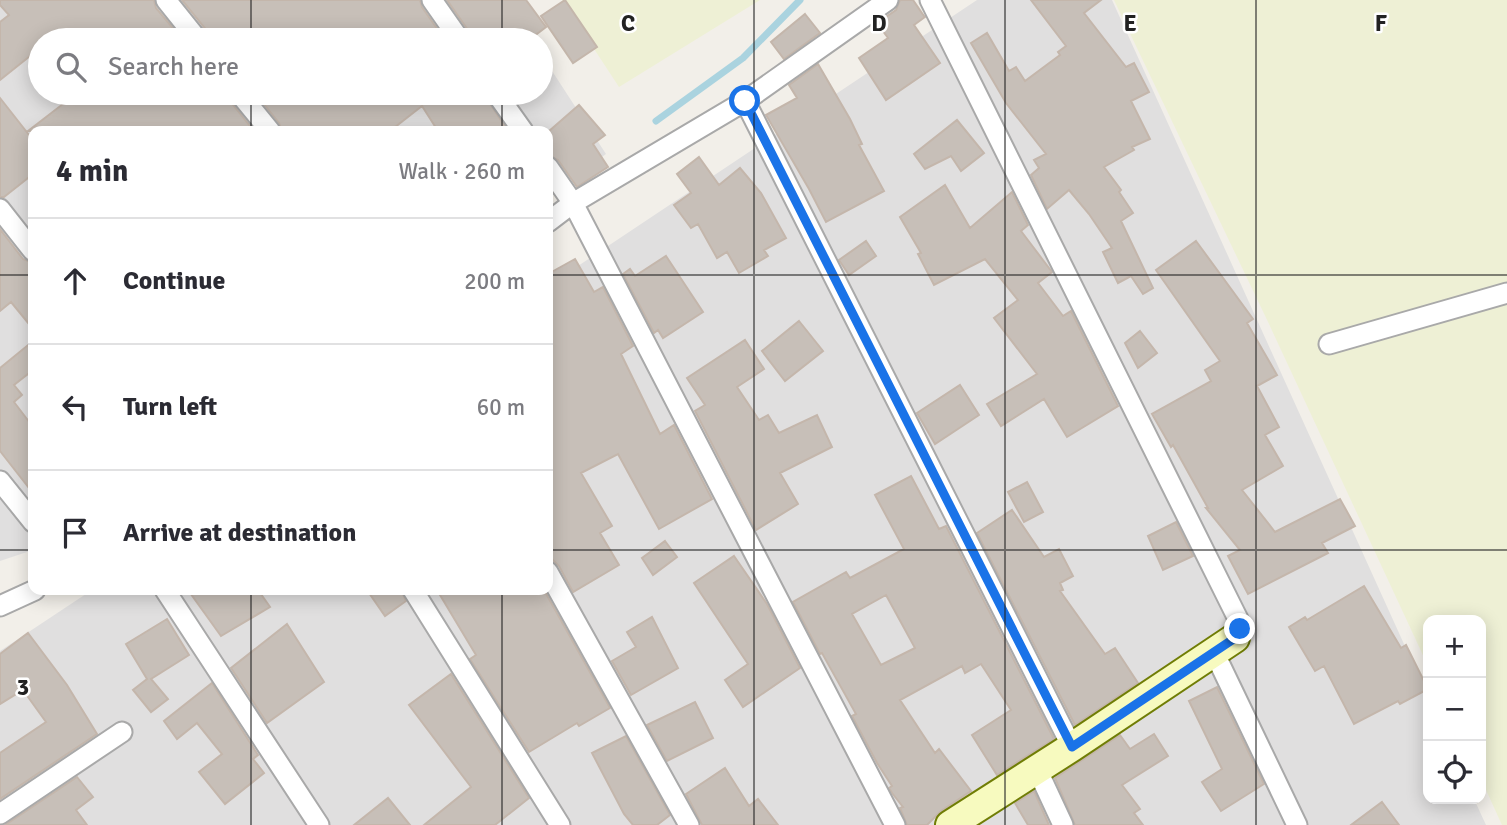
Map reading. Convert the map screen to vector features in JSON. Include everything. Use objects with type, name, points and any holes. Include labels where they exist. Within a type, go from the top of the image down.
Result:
[{"type":"street","points":[[166,0],[188,28]]},
{"type":"street","points":[[432,0],[452,28]]},
{"type":"street","points":[[553,218],[573,203],[745,101],[888,0]]},
{"type":"street","points":[[930,0],[1238,619],[1240,629],[1225,645],[950,825]]},
{"type":"street","points":[[745,101],[1072,747]]},
{"type":"street","points":[[249,105],[266,126]]},
{"type":"street","points":[[505,105],[519,126]]},
{"type":"street","points":[[553,174],[573,203],[895,825]]},
{"type":"street","points":[[0,209],[28,245]]},
{"type":"street","points":[[1329,344],[1507,293]]},
{"type":"street","points":[[0,481],[28,516]]},
{"type":"street","points":[[553,581],[689,825]]},
{"type":"street","points":[[0,606],[28,593]]},
{"type":"street","points":[[168,595],[319,825]]},
{"type":"street","points":[[416,595],[560,825]]},
{"type":"street","points":[[1225,645],[1297,825]]},
{"type":"street","points":[[0,814],[122,732]]},
{"type":"street","points":[[1037,769],[1063,825]]},
{"type":"shaded area","points":[[0,0],[506,0],[524,28],[28,28],[28,105],[553,105],[553,72],[606,154],[553,192],[553,126],[28,126],[28,552],[0,561]]},
{"type":"shaded area","points":[[977,0],[1112,0],[1423,686],[1423,804],[1476,804],[1486,825],[0,825],[0,651],[84,595],[553,595],[553,283]]},
{"type":"green space","points":[[562,0],[760,0],[619,87]]},
{"type":"green space","points":[[1114,0],[1507,0],[1507,825],[1502,825],[1486,790],[1486,615],[1423,615],[1423,655]]},
{"type":"building","points":[[0,0],[154,0],[156,8],[173,28],[28,28],[28,58],[0,80],[0,22],[9,15],[0,5]]},
{"type":"building","points":[[182,0],[420,0],[437,28],[205,28]]},
{"type":"building","points":[[447,0],[526,0],[546,27],[545,28],[467,28]]},
{"type":"building","points":[[565,0],[597,47],[573,63],[553,34],[553,28],[549,28],[541,16]]},
{"type":"building","points":[[900,0],[913,0],[925,17],[914,25],[940,63],[886,100],[859,58],[888,38],[877,23],[896,10]]},
{"type":"building","points":[[1031,0],[1101,0],[1084,13],[1126,67],[1134,63],[1149,92],[1131,101],[1150,139],[1132,147],[1134,150],[1104,167],[1121,190],[1119,192],[1133,213],[1121,221],[1153,288],[1143,294],[1131,276],[1118,283],[1103,252],[1112,248],[1069,190],[1047,209],[1031,175],[1039,168],[1034,160],[1046,154],[1006,103],[971,43],[987,33],[1009,71],[1016,67],[1025,81],[1060,55],[1058,52],[1066,46]]},
{"type":"building","points":[[805,14],[820,33],[784,59],[771,42]]},
{"type":"building","points":[[818,64],[850,119],[862,144],[859,145],[884,191],[826,222],[766,115],[797,98],[789,85]]},
{"type":"building","points":[[0,98],[28,134],[28,178],[4,197],[0,197]]},
{"type":"building","points":[[62,105],[233,105],[250,126],[34,126]]},
{"type":"building","points":[[265,105],[491,105],[505,126],[435,126],[422,106],[396,126],[280,126]]},
{"type":"building","points":[[579,105],[605,135],[593,144],[608,167],[577,187],[558,160],[553,158],[553,128]]},
{"type":"building","points":[[957,120],[984,153],[961,171],[951,156],[925,169],[914,154]]},
{"type":"building","points":[[699,157],[719,185],[740,168],[761,193],[786,238],[764,250],[768,256],[739,273],[727,252],[717,258],[698,224],[691,228],[674,205],[691,193],[677,174]]},
{"type":"building","points":[[945,185],[970,228],[1012,192],[1028,225],[1021,231],[1052,272],[1038,283],[1063,316],[1071,311],[1118,406],[1067,437],[1044,399],[1001,426],[987,404],[1037,374],[994,318],[1018,300],[985,259],[934,285],[918,254],[921,253],[900,217]]},
{"type":"building","points":[[0,229],[23,259],[28,261],[28,323],[11,302],[0,311]]},
{"type":"building","points":[[866,241],[876,256],[849,275],[839,260]]},
{"type":"building","points":[[1196,241],[1253,319],[1247,323],[1277,375],[1257,386],[1279,427],[1265,435],[1283,466],[1242,490],[1275,532],[1340,499],[1355,526],[1322,543],[1328,553],[1248,594],[1228,556],[1240,550],[1206,508],[1173,445],[1171,447],[1152,414],[1211,381],[1205,370],[1220,361],[1156,270]]},
{"type":"building","points":[[666,256],[703,312],[663,338],[658,330],[654,333],[623,274],[630,269],[635,276]]},
{"type":"building","points":[[575,259],[594,292],[603,287],[633,346],[621,354],[660,434],[674,425],[712,499],[659,529],[618,454],[581,473],[612,526],[600,533],[619,565],[573,592],[553,560],[553,271]]},
{"type":"building","points":[[799,321],[823,351],[785,381],[762,351]]},
{"type":"building","points":[[1140,331],[1157,353],[1138,368],[1125,343]]},
{"type":"building","points":[[745,340],[764,369],[737,387],[759,420],[768,415],[779,433],[817,415],[832,447],[780,473],[798,504],[756,530],[695,411],[705,405],[687,378]]},
{"type":"building","points":[[28,345],[28,374],[14,385],[22,395],[14,402],[28,420],[28,487],[0,451],[0,368]]},
{"type":"building","points":[[960,385],[979,415],[935,444],[917,413]]},
{"type":"building","points":[[911,476],[939,529],[946,526],[1054,739],[997,775],[972,735],[1011,710],[981,664],[965,673],[962,666],[900,700],[935,753],[939,749],[971,791],[941,811],[927,825],[907,825],[900,808],[903,807],[889,788],[892,786],[852,716],[856,714],[793,602],[846,572],[850,578],[904,549],[875,495]],"holes":[[[886,595],[915,648],[881,665],[852,614]]]},
{"type":"building","points":[[1027,482],[1043,512],[1024,522],[1008,492]]},
{"type":"building","points":[[1012,510],[1044,557],[1059,549],[1073,576],[1060,583],[1063,590],[1060,591],[1105,654],[1115,648],[1138,683],[1075,725],[977,533]]},
{"type":"building","points":[[1176,522],[1193,556],[1163,570],[1148,536]]},
{"type":"building","points":[[665,541],[677,557],[653,575],[642,558]]},
{"type":"building","points":[[734,556],[767,604],[800,668],[743,707],[725,680],[748,664],[694,583]]},
{"type":"building","points":[[1364,586],[1401,648],[1406,645],[1423,679],[1423,692],[1400,704],[1398,701],[1354,724],[1324,666],[1315,671],[1289,627],[1305,617],[1307,620]]},
{"type":"building","points":[[192,595],[262,595],[270,607],[221,636]]},
{"type":"building","points":[[370,595],[403,595],[406,601],[385,616]]},
{"type":"building","points":[[440,595],[547,595],[610,708],[579,726],[577,723],[529,752],[470,659],[476,655]]},
{"type":"building","points":[[652,617],[678,668],[631,695],[612,661],[636,647],[627,632]]},
{"type":"building","points":[[167,619],[189,655],[151,679],[168,699],[151,712],[133,690],[147,679],[126,644]]},
{"type":"building","points":[[287,624],[324,682],[267,723],[231,668]]},
{"type":"building","points":[[28,633],[67,685],[97,734],[0,799],[0,753],[46,722],[23,690],[0,704],[0,654]]},
{"type":"building","points":[[451,674],[529,798],[495,825],[424,825],[471,787],[409,705]]},
{"type":"building","points":[[212,683],[258,755],[253,759],[264,773],[225,804],[199,772],[222,754],[197,723],[177,739],[164,721]]},
{"type":"building","points":[[1217,687],[1264,784],[1221,811],[1202,782],[1222,769],[1189,701]]},
{"type":"building","points":[[695,702],[713,738],[667,761],[647,725]]},
{"type":"building","points":[[1154,734],[1168,756],[1122,785],[1140,809],[1134,813],[1143,825],[1075,825],[1055,778],[1120,735],[1130,749]]},
{"type":"building","points":[[626,736],[670,815],[657,825],[633,825],[624,814],[592,753]]},
{"type":"building","points":[[725,768],[749,806],[758,799],[778,825],[702,825],[686,794]]},
{"type":"building","points":[[77,777],[93,797],[76,810],[87,825],[5,825]]},
{"type":"building","points":[[1034,791],[1049,825],[1028,825],[1015,803]]},
{"type":"building","points":[[388,798],[410,825],[354,825]]},
{"type":"building","points":[[1382,802],[1399,825],[1351,825]]},
{"type":"waterway","points":[[656,121],[743,58],[800,0]]},
{"type":"route","points":[[745,101],[1072,747],[1235,638],[1240,629]]}]
